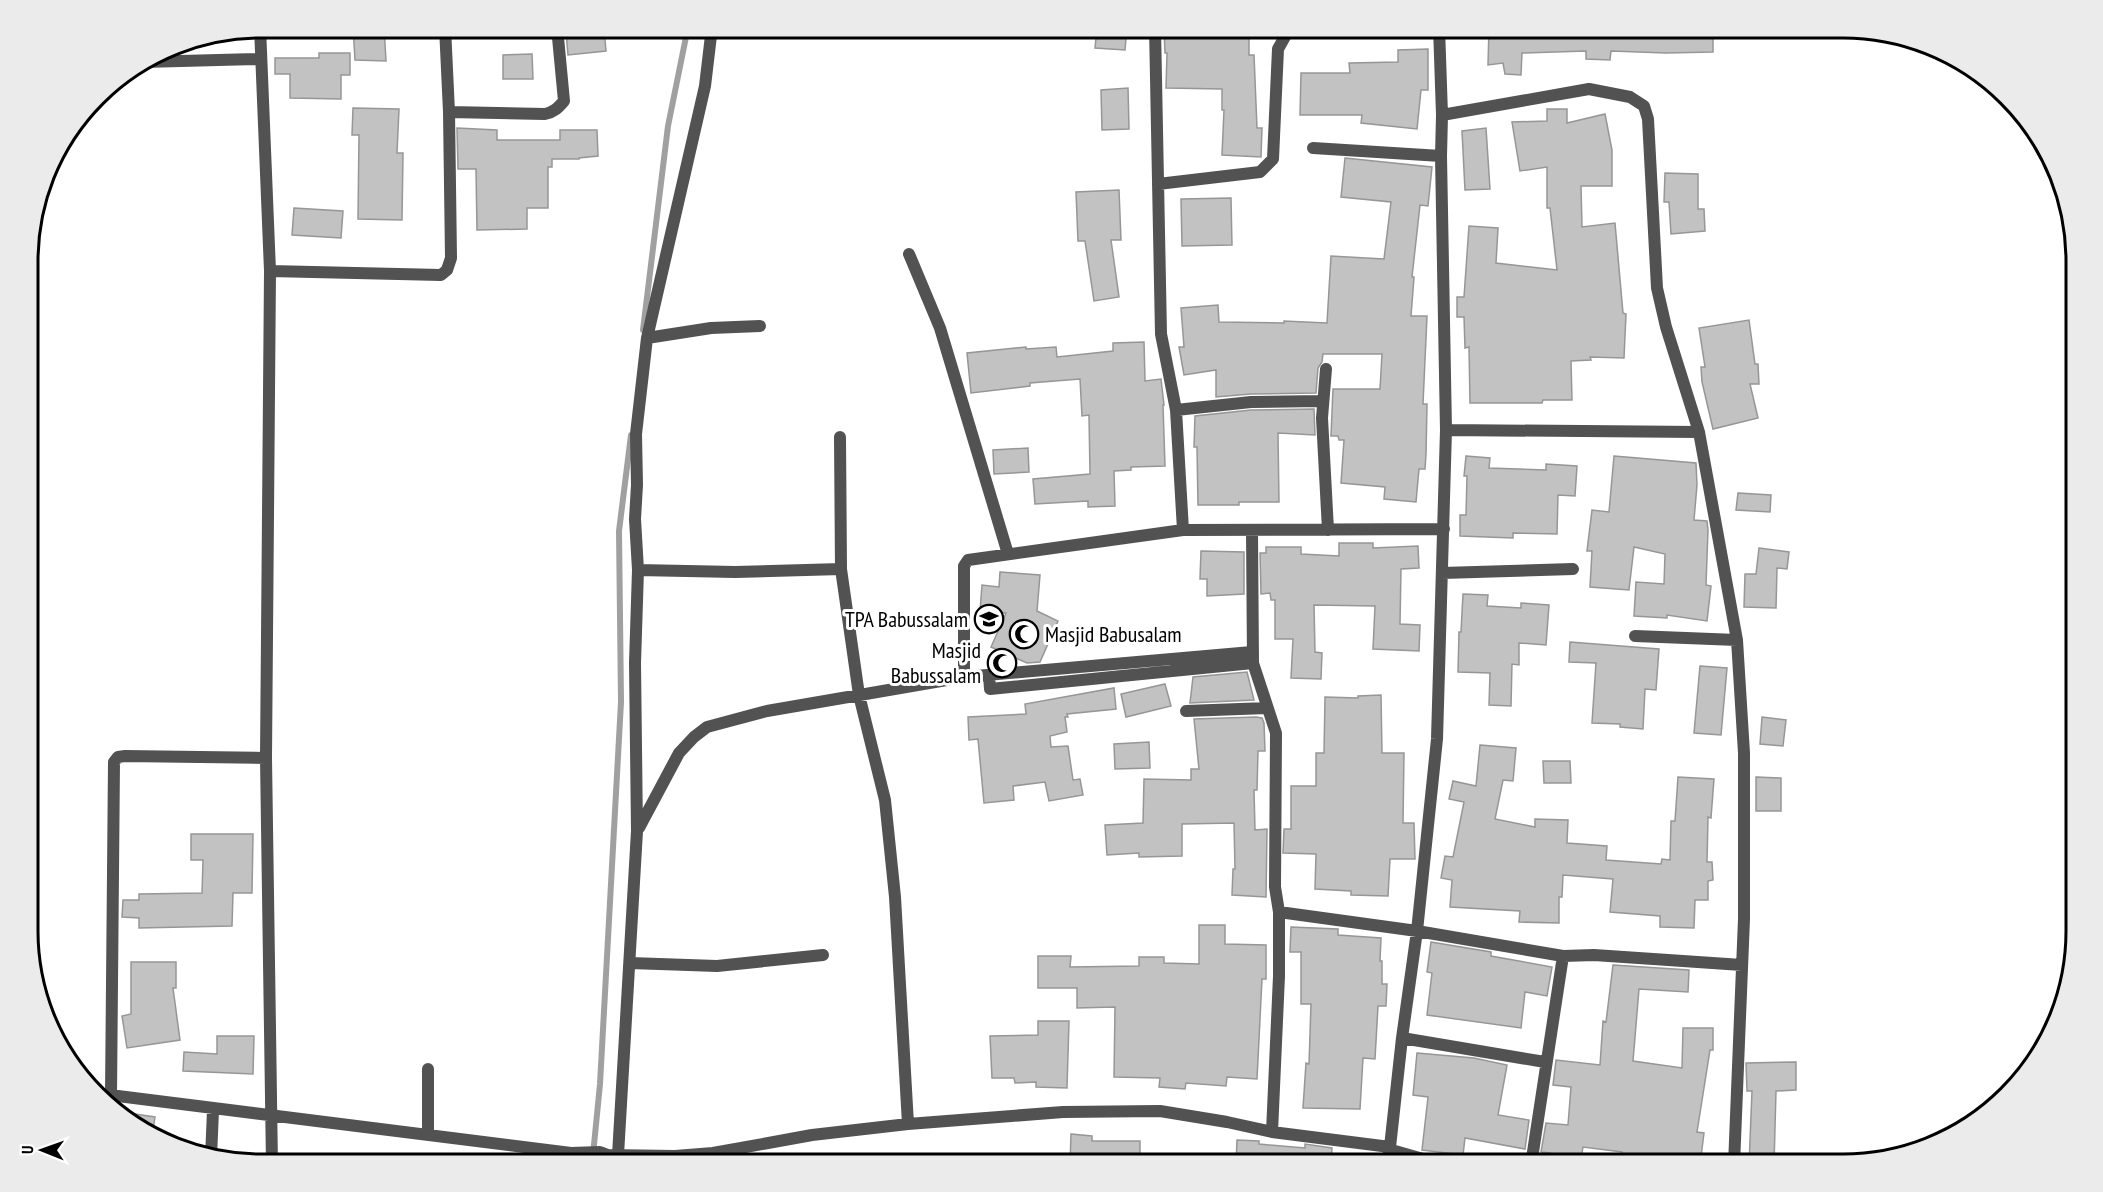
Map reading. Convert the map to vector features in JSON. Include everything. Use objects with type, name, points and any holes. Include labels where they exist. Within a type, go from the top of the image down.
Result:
[{"type":"street","points":[[260,38],[270,271],[266,758],[272,1154]]},
{"type":"street","points":[[270,271],[441,275],[447,270],[451,258],[446,38]]},
{"type":"street","points":[[449,112],[545,114],[557,109],[564,101],[558,38]]},
{"type":"street","points":[[608,1154],[622,1064],[637,831],[635,663],[638,570],[635,519],[638,485],[636,434],[647,338],[705,86],[711,38]]},
{"type":"street","points":[[1155,38],[1161,334],[1176,410],[1183,530]]},
{"type":"street","points":[[1158,184],[1260,172],[1267,167],[1273,159],[1278,49],[1284,38]]},
{"type":"street","points":[[1388,1154],[1417,931],[1437,739],[1446,430],[1439,38]]},
{"type":"street","points":[[161,62],[260,59]]},
{"type":"street","points":[[1442,115],[1589,89],[1630,97],[1644,106],[1648,118],[1657,288],[1666,327],[1699,432],[1737,640],[1744,753],[1742,965],[1734,1154]]},
{"type":"street","points":[[1313,148],[1441,156]]},
{"type":"street","points":[[909,254],[940,328],[1008,554]]},
{"type":"street","points":[[647,338],[711,328],[760,326]]},
{"type":"street","points":[[1326,369],[1322,401],[1328,530]]},
{"type":"street","points":[[1176,410],[1251,402],[1322,401]]},
{"type":"street","points":[[1446,430],[1699,432]]},
{"type":"street","points":[[840,437],[841,569],[859,695],[885,800],[896,897],[908,1124]]},
{"type":"street","points":[[964,677],[965,562],[968,560],[1183,530],[1444,529]]},
{"type":"street","points":[[1252,531],[1253,657],[1276,733],[1275,886],[1279,912],[1279,976],[1272,1132]]},
{"type":"street","points":[[638,570],[735,572],[841,569]]},
{"type":"street","points":[[1442,573],[1573,569]]},
{"type":"street","points":[[1635,636],[1737,640]]},
{"type":"street","points":[[637,831],[679,753],[707,727],[767,711],[964,677],[989,675],[990,688],[1100,672],[1253,657]]},
{"type":"street","points":[[1186,711],[1267,708]]},
{"type":"street","points":[[107,1093],[114,762],[118,757],[125,756],[266,758]]},
{"type":"street","points":[[1279,912],[1417,931],[1563,956],[1594,955],[1742,965]]},
{"type":"street","points":[[630,963],[717,966],[823,955]]},
{"type":"street","points":[[1532,1154],[1563,956]]},
{"type":"street","points":[[1402,1038],[1545,1062]]},
{"type":"street","points":[[428,1069],[428,1135]]},
{"type":"street","points":[[110,1095],[428,1135],[555,1154]]},
{"type":"street","points":[[211,1149],[213,1110]]},
{"type":"street","points":[[734,1154],[812,1135],[908,1124],[1063,1112],[1160,1112],[1272,1132],[1389,1148],[1408,1154]]},
{"type":"building","points":[[354,38],[385,38],[386,61],[355,60]]},
{"type":"building","points":[[567,38],[605,38],[606,51],[568,55]]},
{"type":"building","points":[[1096,38],[1126,38],[1125,50],[1095,48]]},
{"type":"building","points":[[1164,38],[1249,38],[1249,55],[1254,55],[1257,128],[1262,128],[1261,157],[1222,155],[1224,110],[1222,110],[1222,89],[1166,88],[1167,53],[1165,53]]},
{"type":"building","points":[[1489,38],[1713,38],[1713,52],[1611,51],[1610,60],[1586,59],[1586,51],[1522,53],[1521,75],[1505,74],[1503,63],[1488,65]]},
{"type":"building","points":[[1428,49],[1428,90],[1421,90],[1417,129],[1361,123],[1362,115],[1300,115],[1301,73],[1350,73],[1349,63],[1398,62],[1398,50]]},
{"type":"building","points":[[319,53],[350,53],[350,75],[341,75],[341,99],[290,98],[290,74],[275,74],[275,58],[319,58]]},
{"type":"building","points":[[532,54],[533,79],[503,79],[503,55]]},
{"type":"building","points":[[1128,88],[1129,129],[1102,130],[1101,90]]},
{"type":"building","points":[[353,108],[399,109],[397,153],[403,153],[402,220],[358,219],[359,135],[352,135]]},
{"type":"building","points":[[1547,109],[1567,109],[1567,123],[1605,114],[1612,150],[1612,186],[1581,186],[1582,227],[1615,223],[1623,313],[1626,314],[1624,358],[1590,357],[1591,360],[1571,361],[1572,400],[1543,400],[1542,403],[1470,403],[1469,347],[1465,348],[1464,317],[1457,317],[1457,297],[1464,297],[1469,226],[1498,228],[1496,263],[1557,270],[1550,208],[1547,208],[1547,167],[1520,171],[1512,122],[1547,121]]},
{"type":"building","points":[[457,128],[497,130],[497,140],[560,140],[560,130],[597,130],[598,156],[552,159],[552,167],[548,167],[548,208],[527,208],[527,229],[477,230],[476,169],[458,169]]},
{"type":"building","points":[[1486,128],[1490,189],[1465,190],[1462,131]]},
{"type":"building","points":[[1345,158],[1432,167],[1428,206],[1420,205],[1412,277],[1414,277],[1411,316],[1427,316],[1423,404],[1427,404],[1426,454],[1425,469],[1419,469],[1416,502],[1384,499],[1385,487],[1341,483],[1344,440],[1339,440],[1338,436],[1331,436],[1333,389],[1380,389],[1382,354],[1323,354],[1318,368],[1316,393],[1216,397],[1216,370],[1184,375],[1179,347],[1184,347],[1181,308],[1218,305],[1219,322],[1327,323],[1331,256],[1384,259],[1391,202],[1341,197]]},
{"type":"building","points":[[1665,173],[1698,174],[1698,209],[1704,209],[1705,231],[1671,234],[1669,202],[1664,202]]},
{"type":"building","points":[[1119,190],[1121,240],[1111,240],[1119,297],[1094,301],[1085,241],[1078,241],[1076,192]]},
{"type":"building","points":[[1231,198],[1232,245],[1182,246],[1181,199]]},
{"type":"building","points":[[294,208],[343,211],[341,238],[292,235]]},
{"type":"building","points":[[1749,320],[1755,364],[1758,364],[1759,384],[1750,384],[1758,418],[1713,429],[1702,382],[1701,367],[1705,367],[1699,328]]},
{"type":"building","points":[[1144,342],[1145,381],[1161,379],[1164,405],[1165,466],[1131,467],[1131,470],[1114,471],[1115,506],[1088,507],[1088,501],[1035,504],[1033,479],[1090,474],[1089,415],[1082,416],[1080,379],[1030,383],[1030,386],[971,393],[967,353],[1026,347],[1026,349],[1056,347],[1057,357],[1113,351],[1113,343]]},
{"type":"building","points":[[1314,409],[1315,435],[1278,433],[1279,502],[1198,505],[1197,447],[1194,447],[1195,416],[1251,410]]},
{"type":"building","points":[[1028,448],[1029,472],[994,474],[993,450]]},
{"type":"building","points":[[1466,456],[1490,458],[1489,468],[1546,470],[1546,464],[1577,466],[1575,496],[1558,495],[1557,534],[1513,533],[1513,538],[1460,536],[1460,515],[1466,515],[1467,476],[1464,476]]},
{"type":"building","points":[[1614,456],[1696,463],[1694,520],[1707,521],[1708,530],[1706,585],[1711,586],[1707,621],[1667,615],[1667,618],[1634,616],[1636,582],[1664,584],[1665,554],[1634,547],[1629,590],[1590,587],[1592,551],[1587,551],[1592,510],[1609,512]]},
{"type":"building","points":[[1738,493],[1771,495],[1770,512],[1736,510]]},
{"type":"building","points":[[1339,543],[1373,543],[1373,548],[1418,546],[1419,568],[1401,569],[1400,624],[1420,625],[1419,651],[1373,649],[1375,606],[1314,605],[1315,652],[1322,653],[1321,679],[1291,678],[1293,639],[1275,639],[1275,600],[1271,600],[1270,593],[1261,594],[1260,553],[1266,553],[1266,547],[1301,547],[1301,554],[1339,556]]},
{"type":"building","points":[[1759,548],[1789,552],[1787,569],[1777,568],[1776,608],[1744,607],[1745,574],[1756,574]]},
{"type":"building","points":[[1201,551],[1244,552],[1244,594],[1207,596],[1207,579],[1200,579]]},
{"type":"building","points":[[1000,572],[1040,575],[1037,611],[1058,621],[1040,662],[1027,663],[991,647],[1006,613],[980,611],[982,585],[999,587]]},
{"type":"building","points":[[1463,594],[1488,595],[1487,606],[1521,608],[1521,603],[1549,605],[1546,645],[1519,643],[1519,665],[1512,664],[1511,706],[1489,705],[1490,673],[1458,672]]},
{"type":"building","points":[[1570,642],[1659,649],[1656,690],[1645,689],[1643,729],[1620,727],[1620,724],[1592,723],[1596,663],[1569,662]]},
{"type":"building","points":[[1700,666],[1727,668],[1721,735],[1694,733]]},
{"type":"building","points":[[1247,672],[1254,700],[1190,703],[1193,677]]},
{"type":"building","points":[[1165,684],[1171,706],[1126,717],[1121,694]]},
{"type":"building","points":[[1114,688],[1116,709],[1067,714],[1068,717],[1065,717],[1067,732],[1050,736],[1051,747],[1068,746],[1073,780],[1080,779],[1083,795],[1049,801],[1045,782],[1013,786],[1014,800],[984,803],[978,739],[969,740],[968,717],[1026,714],[1025,704]]},
{"type":"building","points":[[1381,695],[1382,753],[1404,753],[1403,823],[1414,823],[1415,859],[1390,859],[1388,896],[1351,895],[1351,891],[1315,889],[1316,854],[1283,853],[1284,829],[1291,829],[1291,786],[1316,786],[1316,753],[1324,753],[1325,697],[1358,698],[1358,696]]},
{"type":"building","points":[[1762,717],[1786,720],[1783,746],[1760,744]]},
{"type":"building","points":[[1262,718],[1264,723],[1265,751],[1258,751],[1257,790],[1254,790],[1255,830],[1267,829],[1266,897],[1232,895],[1233,869],[1235,869],[1234,823],[1182,824],[1182,856],[1139,857],[1139,853],[1107,855],[1105,825],[1143,823],[1144,779],[1191,780],[1191,769],[1199,769],[1194,719]]},
{"type":"building","points":[[1149,742],[1150,768],[1115,769],[1114,744]]},
{"type":"building","points":[[1480,745],[1516,748],[1513,781],[1503,780],[1495,819],[1535,827],[1535,819],[1568,820],[1567,843],[1607,846],[1606,860],[1661,864],[1662,859],[1670,860],[1671,821],[1675,821],[1678,777],[1714,779],[1711,818],[1708,817],[1707,862],[1712,862],[1713,880],[1708,881],[1708,900],[1695,900],[1694,928],[1660,927],[1660,916],[1610,912],[1613,879],[1563,875],[1562,897],[1559,897],[1559,923],[1519,922],[1520,911],[1450,907],[1452,880],[1441,878],[1445,856],[1453,857],[1464,802],[1449,799],[1453,781],[1476,786]]},
{"type":"building","points":[[1543,761],[1570,761],[1571,783],[1544,783]]},
{"type":"building","points":[[1756,777],[1781,778],[1781,811],[1756,811]]},
{"type":"building","points":[[191,834],[253,834],[252,893],[233,893],[232,926],[139,928],[139,918],[122,917],[123,900],[139,900],[139,894],[202,893],[203,860],[191,860]]},
{"type":"building","points":[[1199,925],[1225,925],[1225,944],[1266,945],[1266,979],[1262,979],[1257,1079],[1227,1077],[1226,1086],[1186,1083],[1185,1089],[1159,1087],[1160,1078],[1114,1077],[1115,1007],[1077,1008],[1077,988],[1038,988],[1038,956],[1071,956],[1070,967],[1139,966],[1139,957],[1164,957],[1164,963],[1199,964]]},
{"type":"building","points":[[1291,927],[1338,929],[1338,935],[1381,938],[1380,961],[1382,961],[1382,984],[1387,984],[1386,1006],[1378,1006],[1375,1059],[1363,1058],[1360,1109],[1303,1108],[1306,1063],[1309,1064],[1311,1004],[1301,1004],[1301,952],[1290,952]]},
{"type":"building","points":[[1431,942],[1491,952],[1491,956],[1552,967],[1547,996],[1525,992],[1521,1028],[1427,1015],[1432,973],[1427,972]]},
{"type":"building","points":[[131,962],[176,962],[176,988],[173,988],[180,1040],[127,1048],[122,1016],[131,1014]]},
{"type":"building","points":[[1613,965],[1689,970],[1688,992],[1639,989],[1633,1061],[1682,1068],[1683,1028],[1713,1028],[1713,1050],[1710,1050],[1697,1132],[1704,1133],[1701,1154],[1622,1154],[1622,1152],[1583,1147],[1582,1154],[1541,1152],[1546,1123],[1568,1125],[1571,1087],[1553,1085],[1556,1060],[1600,1065],[1603,1021],[1606,1022]]},
{"type":"building","points":[[1038,1021],[1069,1021],[1067,1088],[1036,1087],[1036,1082],[1015,1083],[1014,1078],[992,1078],[990,1036],[1038,1035]]},
{"type":"building","points":[[217,1036],[254,1036],[253,1074],[183,1071],[184,1052],[217,1054]]},
{"type":"building","points":[[1417,1053],[1474,1058],[1507,1065],[1498,1115],[1529,1120],[1525,1149],[1465,1138],[1463,1154],[1422,1150],[1428,1097],[1413,1095]]},
{"type":"building","points":[[1796,1062],[1796,1090],[1776,1091],[1774,1154],[1749,1154],[1752,1091],[1747,1091],[1746,1063]]},
{"type":"building","points":[[133,1114],[155,1117],[153,1127]]},
{"type":"building","points":[[1071,1134],[1092,1136],[1092,1141],[1140,1141],[1140,1154],[1070,1154]]},
{"type":"building","points":[[1237,1140],[1305,1148],[1305,1144],[1332,1148],[1332,1154],[1236,1154]]},
{"type":"waterway","points":[[643,330],[668,126],[686,38]]},
{"type":"waterway","points":[[593,1154],[600,1084],[621,702],[619,531],[631,435]]},
{"type":"place","name":"TPA Babussalam","points":[[989,619]]},
{"type":"place","name":"Masjid Babusalam","points":[[1024,634]]},
{"type":"place","name":"Masjid Babussalam","points":[[1002,663]]}]
